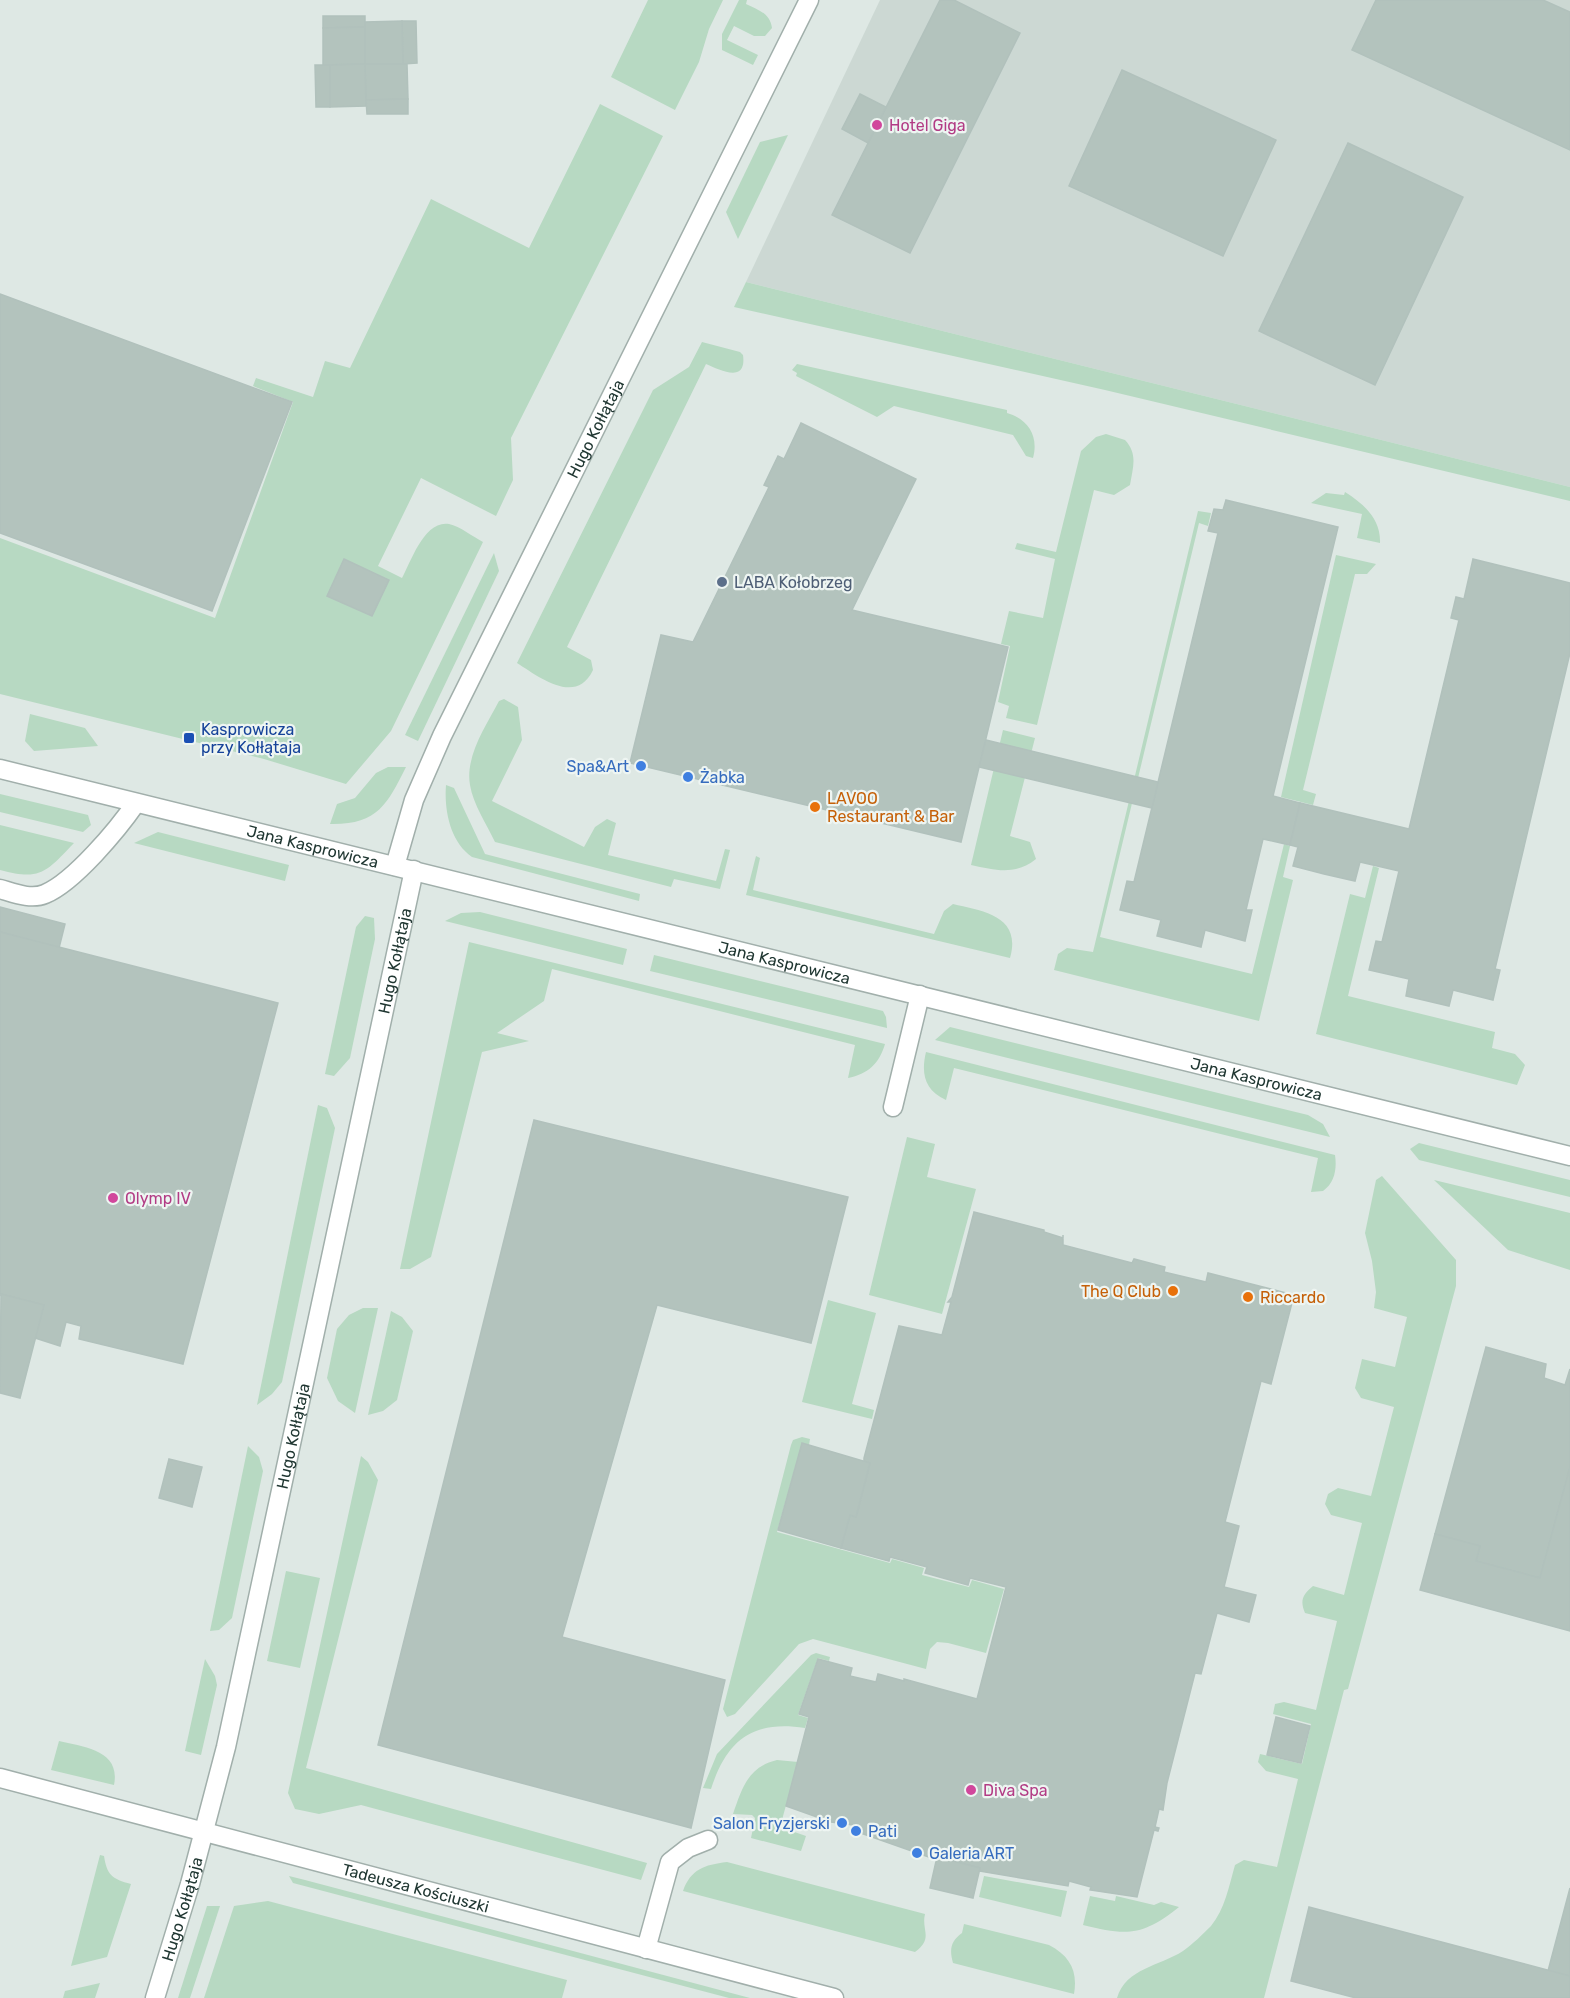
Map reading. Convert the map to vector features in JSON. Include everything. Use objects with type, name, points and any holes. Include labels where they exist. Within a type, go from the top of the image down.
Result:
[{"type":"street","name":"Hugo Kołłątaja","points":[[395,866],[414,800],[442,736],[810,0]]},
{"type":"street","name":"Jana Kasprowicza","points":[[0,769],[1570,1156]]},
{"type":"street","points":[[0,889],[30,897],[45,895],[91,856],[122,823],[136,803]]},
{"type":"street","name":"Hugo Kołłątaja","points":[[155,1998],[205,1832],[226,1747],[414,870]]},
{"type":"street","points":[[893,1107],[920,995]]},
{"type":"street","name":"Tadeusza Kościuszki","points":[[0,1778],[646,1949],[767,1990],[834,1998]]},
{"type":"street","points":[[646,1949],[670,1862],[688,1848],[708,1840]]},
{"type":"shaded area","points":[[880,0],[1570,0],[1570,487],[746,282]]},
{"type":"green space","points":[[648,0],[723,0],[709,29],[699,62],[675,110],[611,77]]},
{"type":"green space","points":[[739,0],[747,0],[746,4],[766,15],[771,23],[772,28],[765,36],[754,36],[734,26],[727,40],[758,55],[753,65],[722,50],[722,34]]},
{"type":"green space","points":[[600,104],[663,136],[511,438],[513,480],[496,516],[421,478],[378,566],[402,578],[426,535],[432,528],[440,525],[453,525],[483,542],[391,731],[346,784],[264,759],[0,694],[0,538],[215,618],[293,402],[253,386],[256,378],[313,397],[325,361],[350,368],[431,199],[529,248]]},
{"type":"green space","points":[[788,135],[738,239],[726,212],[760,142]]},
{"type":"green space","points":[[746,282],[1570,487],[1570,501],[1105,390],[734,307]]},
{"type":"green space","points":[[702,342],[740,352],[743,355],[741,369],[731,373],[706,364],[567,647],[591,660],[593,670],[586,681],[577,686],[567,687],[546,681],[517,663],[653,390],[689,367]]},
{"type":"green space","points":[[797,364],[1007,410],[1007,413],[1021,419],[1030,430],[1034,443],[1033,458],[1026,456],[1013,435],[894,406],[877,417],[796,376],[797,373],[792,370]]},
{"type":"green space","points":[[1106,434],[1125,440],[1132,450],[1134,461],[1130,485],[1114,495],[1094,490],[1037,725],[1006,718],[1009,706],[998,702],[1010,646],[1001,644],[1009,611],[1043,618],[1055,559],[1015,549],[1017,543],[1056,552],[1081,451],[1096,437]]},
{"type":"green space","points":[[1345,492],[1370,513],[1378,527],[1380,543],[1357,538],[1362,514],[1311,503],[1326,493],[1344,495]]},
{"type":"green space","points":[[1198,511],[1211,513],[1208,526],[1199,523],[1100,937],[1252,974],[1284,844],[1290,846],[1283,877],[1293,880],[1259,1021],[1054,970],[1058,954],[1067,948],[1093,952]]},
{"type":"green space","points":[[494,553],[499,571],[418,741],[405,735]]},
{"type":"green space","points":[[1336,555],[1376,564],[1367,574],[1355,574],[1303,790],[1316,794],[1313,805],[1281,797]]},
{"type":"green space","points":[[504,699],[518,707],[522,740],[492,801],[584,847],[595,827],[607,819],[616,823],[608,855],[716,881],[725,849],[730,850],[720,889],[674,879],[671,887],[495,842],[474,800],[469,774],[474,752],[483,731],[499,701]]},
{"type":"green space","points":[[30,714],[85,728],[98,746],[34,751],[25,741]]},
{"type":"green space","points":[[1003,730],[1035,738],[1010,836],[1030,842],[1036,859],[1013,870],[988,869],[971,865]]},
{"type":"green space","points":[[388,767],[406,767],[393,792],[378,810],[359,821],[330,824],[337,804],[355,798],[376,773]]},
{"type":"green space","points":[[446,785],[454,788],[485,854],[640,894],[639,901],[472,857],[458,843],[450,825],[446,805]]},
{"type":"green space","points":[[0,794],[88,815],[91,825],[83,832],[0,812]]},
{"type":"green space","points":[[0,825],[74,843],[42,872],[25,874],[0,870]]},
{"type":"green space","points":[[158,832],[289,865],[285,881],[134,843]]},
{"type":"green space","points":[[756,856],[760,858],[753,890],[934,934],[944,911],[953,904],[987,913],[1005,924],[1010,933],[1012,944],[1010,958],[746,895]]},
{"type":"green space","points":[[1373,866],[1379,868],[1348,996],[1495,1032],[1492,1048],[1515,1054],[1525,1065],[1517,1085],[1316,1034],[1350,894],[1365,898]]},
{"type":"green space","points":[[480,912],[627,949],[623,965],[445,921],[461,913]]},
{"type":"green space","points":[[365,916],[374,918],[375,939],[350,1058],[334,1076],[325,1074],[356,927]]},
{"type":"green space","points":[[469,942],[885,1044],[880,1057],[872,1067],[848,1078],[855,1045],[552,969],[544,1001],[497,1033],[529,1041],[482,1052],[431,1257],[410,1269],[400,1269]]},
{"type":"green space","points":[[654,955],[883,1011],[887,1028],[650,971]]},
{"type":"green space","points":[[950,1027],[1308,1115],[1323,1124],[1330,1137],[935,1040]]},
{"type":"green space","points":[[926,1052],[1335,1155],[1334,1175],[1330,1184],[1323,1191],[1311,1192],[1318,1158],[954,1068],[946,1100],[933,1091],[926,1080],[924,1067]]},
{"type":"green space","points":[[318,1105],[327,1108],[335,1128],[282,1382],[272,1394],[257,1405]]},
{"type":"green space","points":[[907,1137],[935,1144],[927,1177],[976,1189],[942,1314],[869,1295]]},
{"type":"green space","points":[[1419,1143],[1570,1180],[1570,1197],[1419,1160],[1410,1149]]},
{"type":"green space","points":[[1382,1176],[1456,1260],[1456,1286],[1348,1689],[1344,1690],[1264,1998],[1117,1998],[1121,1988],[1128,1980],[1145,1969],[1183,1951],[1211,1926],[1223,1905],[1235,1865],[1244,1860],[1277,1867],[1298,1779],[1266,1771],[1258,1762],[1260,1754],[1302,1764],[1311,1724],[1273,1714],[1275,1704],[1284,1702],[1316,1710],[1337,1621],[1305,1613],[1303,1598],[1313,1586],[1344,1595],[1362,1523],[1331,1515],[1325,1504],[1328,1494],[1338,1488],[1371,1496],[1394,1407],[1361,1398],[1355,1388],[1362,1359],[1395,1367],[1407,1317],[1374,1308],[1376,1292],[1365,1233],[1376,1180]]},
{"type":"green space","points":[[1434,1180],[1570,1213],[1570,1270],[1508,1250]]},
{"type":"green space","points":[[828,1300],[876,1313],[852,1404],[874,1410],[872,1419],[802,1402]]},
{"type":"green space","points":[[363,1308],[378,1308],[355,1413],[338,1401],[327,1378],[337,1329],[349,1315]]},
{"type":"green space","points":[[391,1311],[402,1317],[413,1331],[397,1400],[383,1411],[368,1415]]},
{"type":"green space","points":[[802,1437],[810,1439],[809,1445],[802,1443],[777,1532],[890,1563],[892,1559],[924,1568],[922,1575],[969,1587],[972,1580],[1004,1589],[986,1653],[937,1642],[930,1649],[926,1669],[813,1639],[799,1644],[735,1714],[727,1717],[723,1709],[791,1445],[793,1440]]},
{"type":"green space","points":[[248,1446],[259,1457],[263,1471],[232,1618],[219,1630],[210,1631]]},
{"type":"green space","points":[[361,1456],[368,1462],[378,1480],[306,1768],[647,1863],[641,1880],[361,1805],[319,1814],[295,1809],[288,1793]]},
{"type":"green space","points":[[286,1571],[320,1578],[300,1668],[267,1661]]},
{"type":"green space","points":[[816,1653],[830,1657],[829,1661],[818,1658],[798,1715],[808,1718],[805,1728],[770,1727],[744,1737],[725,1758],[711,1789],[703,1788],[717,1754],[811,1655]]},
{"type":"green space","points":[[205,1659],[215,1676],[217,1685],[201,1755],[185,1751]]},
{"type":"green space","points":[[59,1741],[89,1748],[106,1757],[115,1773],[114,1785],[51,1770]]},
{"type":"green space","points":[[777,1760],[798,1762],[780,1827],[806,1836],[801,1851],[751,1838],[755,1818],[752,1815],[733,1814],[743,1787],[753,1773],[767,1763]]},
{"type":"green space","points":[[100,1855],[104,1856],[107,1868],[112,1875],[131,1884],[107,1957],[71,1966]]},
{"type":"green space","points":[[727,1862],[925,1914],[924,1942],[915,1952],[683,1891],[690,1878],[699,1869]]},
{"type":"green space","points":[[289,1876],[750,1998],[729,1998],[293,1883]]},
{"type":"green space","points":[[984,1876],[1067,1891],[1061,1917],[979,1897]]},
{"type":"green space","points":[[1090,1896],[1115,1901],[1116,1896],[1154,1905],[1161,1902],[1179,1907],[1155,1924],[1144,1928],[1134,1931],[1112,1931],[1083,1925]]},
{"type":"green space","points":[[268,1901],[567,1980],[562,1998],[204,1998],[234,1906]]},
{"type":"green space","points":[[207,1906],[220,1906],[190,1998],[178,1998]]},
{"type":"green space","points":[[964,1924],[1049,1945],[1056,1949],[1071,1965],[1075,1978],[1074,1994],[953,1963],[952,1946],[955,1939],[962,1933]]},
{"type":"green space","points":[[100,1983],[95,1998],[63,1998],[65,1991]]},
{"type":"building","points":[[940,0],[954,0],[1020,33],[910,253],[832,215]]},
{"type":"building","points":[[1376,0],[1543,0],[1570,12],[1570,150],[1352,50]]},
{"type":"building","points":[[323,16],[365,16],[365,27],[323,28]]},
{"type":"building","points":[[402,21],[416,21],[417,63],[403,64]]},
{"type":"building","points":[[402,21],[403,64],[365,64],[365,22]]},
{"type":"building","points":[[365,27],[365,64],[323,65],[323,28]]},
{"type":"building","points":[[365,64],[407,64],[408,99],[366,100]]},
{"type":"building","points":[[365,64],[366,106],[330,107],[330,65]]},
{"type":"building","points":[[315,65],[330,65],[330,107],[316,107]]},
{"type":"building","points":[[1122,70],[1276,140],[1223,256],[1069,186]]},
{"type":"building","points":[[860,94],[886,107],[868,143],[842,129]]},
{"type":"building","points":[[408,99],[408,114],[367,114],[366,100]]},
{"type":"building","points":[[1348,143],[1463,197],[1375,385],[1259,331]]},
{"type":"building","points":[[0,294],[292,402],[212,611],[0,533]]},
{"type":"building","points":[[801,423],[916,479],[852,610],[1008,647],[961,842],[630,763],[661,635],[693,642],[769,487],[764,485],[778,456],[784,459]]},
{"type":"building","points":[[1226,500],[1338,527],[1273,796],[1300,803],[1290,845],[1263,839],[1246,910],[1252,910],[1245,941],[1205,930],[1201,947],[1157,936],[1161,920],[1120,910],[1127,881],[1134,882],[1218,533],[1208,531],[1214,509],[1223,510]]},
{"type":"building","points":[[344,559],[389,580],[372,616],[327,596]]},
{"type":"building","points":[[1473,559],[1570,583],[1570,653],[1495,969],[1500,970],[1493,1000],[1453,990],[1449,1006],[1406,996],[1409,979],[1369,970],[1376,941],[1382,942],[1399,871],[1360,862],[1355,881],[1324,874],[1293,866],[1298,847],[1290,845],[1300,803],[1409,829],[1459,620],[1451,618],[1456,597],[1464,599]]},
{"type":"building","points":[[986,740],[1158,782],[1152,808],[979,767]]},
{"type":"building","points":[[0,907],[65,924],[59,948],[0,932]]},
{"type":"building","name":"Olymp IV","points":[[0,932],[278,1003],[183,1364],[79,1339],[81,1326],[66,1322],[60,1346],[35,1338],[44,1305],[1,1294],[0,1296]]},
{"type":"building","points":[[534,1120],[848,1197],[811,1343],[657,1305],[562,1637],[725,1680],[691,1828],[378,1745]]},
{"type":"building","points":[[974,1212],[1044,1230],[1044,1232],[1063,1238],[1063,1245],[1132,1263],[1134,1259],[1165,1267],[1164,1272],[1206,1282],[1208,1273],[1294,1295],[1271,1384],[1261,1381],[1225,1522],[1239,1526],[1224,1587],[1256,1595],[1249,1622],[1217,1613],[1201,1674],[1195,1673],[1167,1783],[1163,1810],[1159,1809],[1155,1827],[1159,1828],[1158,1831],[1154,1830],[1137,1897],[1090,1890],[1091,1887],[1069,1881],[1068,1886],[979,1871],[980,1868],[937,1857],[937,1860],[852,1830],[853,1825],[831,1822],[786,1806],[809,1717],[799,1714],[818,1659],[852,1668],[850,1676],[876,1682],[878,1674],[977,1699],[1006,1587],[970,1578],[968,1585],[925,1573],[927,1567],[890,1557],[889,1561],[841,1548],[850,1515],[856,1517],[870,1463],[864,1461],[864,1458],[899,1326],[942,1335],[951,1302],[948,1302],[952,1297]]},
{"type":"building","points":[[1,1294],[44,1305],[20,1398],[0,1393]]},
{"type":"building","points":[[1486,1347],[1546,1364],[1544,1378],[1565,1385],[1570,1369],[1570,1467],[1540,1578],[1476,1561],[1480,1546],[1435,1534]]},
{"type":"building","points":[[802,1443],[870,1463],[856,1517],[850,1515],[841,1548],[778,1530]]},
{"type":"building","points":[[169,1459],[202,1467],[192,1507],[159,1498]]},
{"type":"building","points":[[1570,1467],[1570,1631],[1420,1590],[1435,1534],[1480,1546],[1476,1561],[1540,1578]]},
{"type":"building","points":[[1276,1717],[1310,1726],[1301,1763],[1267,1755]]},
{"type":"building","points":[[937,1857],[980,1868],[973,1898],[930,1888]]},
{"type":"building","points":[[1570,1888],[1570,1976],[1548,1971]]},
{"type":"building","points":[[1309,1907],[1570,1976],[1570,1998],[1356,1998],[1291,1981]]},
{"type":"place","name":"Hotel Giga","points":[[877,125]]},
{"type":"place","name":"LABA Kołobrzeg","points":[[722,582]]},
{"type":"place","name":"Kasprowicza przy Kołłątaja","points":[[189,738]]},
{"type":"place","name":"Spa&Art","points":[[641,766]]},
{"type":"place","name":"Żabka","points":[[688,777]]},
{"type":"place","name":"LAVOO Restaurant & Bar","points":[[815,807]]},
{"type":"place","name":"Olymp IV","points":[[113,1198]]},
{"type":"place","name":"The Q Club","points":[[1173,1291]]},
{"type":"place","name":"Riccardo","points":[[1248,1297]]},
{"type":"place","name":"Diva Spa","points":[[971,1790]]},
{"type":"place","name":"Salon Fryzjerski","points":[[842,1823]]},
{"type":"place","name":"Pati","points":[[856,1831]]},
{"type":"place","name":"Galeria ART","points":[[917,1853]]}]
